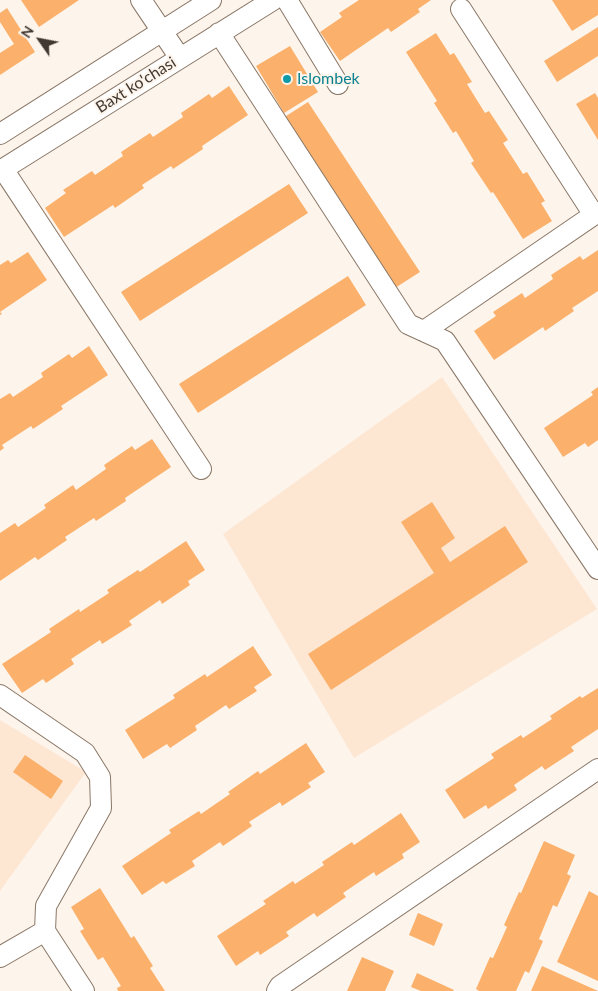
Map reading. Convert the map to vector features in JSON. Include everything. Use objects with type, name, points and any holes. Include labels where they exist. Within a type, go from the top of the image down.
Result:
[{"type":"street","points":[[141,0],[180,58]]},
{"type":"street","name":"Baxt ko'chasi","points":[[0,134],[211,0]]},
{"type":"street","name":"Baxt ko'chasi","points":[[1,170],[273,0]]},
{"type":"street","points":[[287,0],[338,84]]},
{"type":"street","points":[[424,331],[596,213],[461,9]]},
{"type":"street","points":[[219,34],[408,324],[445,341],[598,570]]},
{"type":"street","points":[[1,170],[201,469]]},
{"type":"street","points":[[0,696],[85,753],[100,778],[101,808],[46,906],[45,930],[84,991]]},
{"type":"street","points":[[278,991],[280,986],[598,770]]},
{"type":"street","points":[[0,957],[45,930]]},
{"type":"shaded area","points":[[442,377],[597,609],[354,758],[223,534]]},
{"type":"shaded area","points":[[0,720],[86,772],[0,891]]},
{"type":"building","points":[[21,0],[79,0],[39,27]]},
{"type":"building","points":[[359,0],[431,0],[418,9],[420,12],[391,32],[388,28],[340,61],[320,32],[342,17],[339,13]]},
{"type":"building","points":[[552,0],[598,0],[598,15],[572,31]]},
{"type":"building","points":[[7,8],[35,52],[0,75],[0,53],[14,44],[0,22],[0,13]]},
{"type":"building","points":[[598,27],[598,56],[557,82],[544,61]]},
{"type":"building","points":[[436,33],[450,55],[454,53],[472,82],[467,84],[485,113],[489,111],[508,140],[503,143],[523,174],[527,172],[545,201],[541,203],[552,221],[523,239],[493,192],[491,193],[471,163],[474,161],[456,131],[453,133],[434,103],[437,101],[406,52]]},
{"type":"building","name":"Islombek","points":[[290,46],[318,92],[284,113],[256,66]]},
{"type":"building","points":[[229,86],[248,115],[202,146],[203,149],[173,169],[171,166],[142,185],[144,188],[115,208],[113,205],[64,237],[45,208],[66,193],[63,190],[92,171],[95,175],[123,156],[121,152],[150,133],[153,137],[183,117],[181,113],[209,94],[212,98]]},
{"type":"building","points":[[595,93],[598,98],[598,140],[576,104]]},
{"type":"building","points":[[308,102],[420,272],[395,288],[283,118]]},
{"type":"building","points":[[289,184],[308,213],[140,321],[121,292]]},
{"type":"building","points":[[598,250],[598,291],[572,308],[574,311],[545,331],[543,327],[494,360],[474,331],[496,316],[493,312],[522,293],[525,298],[553,279],[551,275],[580,256],[583,260]]},
{"type":"building","points":[[28,252],[47,280],[0,312],[0,265],[8,260],[11,263]]},
{"type":"building","points":[[348,276],[366,305],[198,413],[179,384]]},
{"type":"building","points":[[89,346],[108,375],[61,406],[63,409],[33,429],[31,426],[2,445],[4,448],[0,451],[0,399],[10,393],[13,397],[43,377],[41,373],[69,354],[72,358]]},
{"type":"building","points":[[598,387],[598,440],[588,447],[585,443],[563,457],[544,428],[593,395],[591,392]]},
{"type":"building","points":[[152,439],[171,467],[125,498],[126,501],[96,521],[94,518],[65,537],[67,540],[38,560],[35,557],[0,581],[0,533],[15,523],[18,527],[46,508],[44,505],[73,485],[76,490],[106,469],[104,465],[132,446],[135,450]]},
{"type":"building","points":[[432,502],[455,538],[441,548],[450,562],[505,526],[528,562],[331,690],[308,654],[434,573],[401,522]]},
{"type":"building","points":[[186,541],[205,570],[188,581],[190,585],[162,604],[160,600],[129,621],[132,625],[102,644],[100,640],[71,659],[74,664],[46,683],[43,679],[22,693],[2,664],[51,632],[49,629],[79,609],[80,612],[109,593],[107,590],[138,570],[140,572]]},
{"type":"building","points":[[253,646],[272,675],[254,687],[257,691],[229,709],[226,705],[195,726],[197,730],[170,748],[167,744],[143,759],[125,730],[175,698],[173,695],[205,674],[207,677]]},
{"type":"building","points":[[598,688],[598,729],[571,747],[574,751],[545,770],[542,766],[514,785],[517,790],[488,809],[486,805],[464,819],[445,790],[494,758],[491,754],[521,735],[523,738],[552,719],[550,716],[580,696],[582,698]]},
{"type":"building","points":[[306,743],[325,772],[308,783],[311,787],[282,806],[280,802],[249,822],[252,826],[223,846],[220,842],[192,861],[195,866],[166,884],[163,881],[142,895],[122,866],[171,833],[169,830],[199,811],[201,814],[258,771],[260,774]]},
{"type":"building","points":[[25,755],[63,781],[51,799],[13,772]]},
{"type":"building","points":[[401,813],[420,842],[402,854],[404,858],[376,876],[374,872],[343,893],[346,897],[317,917],[314,913],[286,932],[289,936],[260,955],[258,951],[236,966],[217,936],[266,904],[263,901],[293,881],[295,884],[324,865],[322,862],[352,842],[354,845]]},
{"type":"building","points":[[544,841],[575,855],[567,874],[571,876],[557,907],[553,905],[539,939],[543,941],[529,973],[525,971],[516,991],[479,991],[476,989],[490,957],[493,958],[507,927],[504,925],[519,892],[521,893]]},
{"type":"building","points":[[100,888],[131,938],[134,936],[153,966],[150,968],[165,991],[118,991],[117,988],[121,986],[103,957],[98,960],[80,931],[84,929],[71,907]]},
{"type":"building","points":[[589,891],[598,896],[598,981],[557,962]]},
{"type":"building","points":[[418,913],[443,924],[434,946],[409,935]]},
{"type":"building","points":[[362,957],[394,971],[385,991],[347,991]]},
{"type":"building","points":[[542,966],[598,991],[531,991]]},
{"type":"building","points":[[417,973],[454,990],[421,991],[411,987]]},
{"type":"place","name":"Islombek","points":[[287,79]]}]
